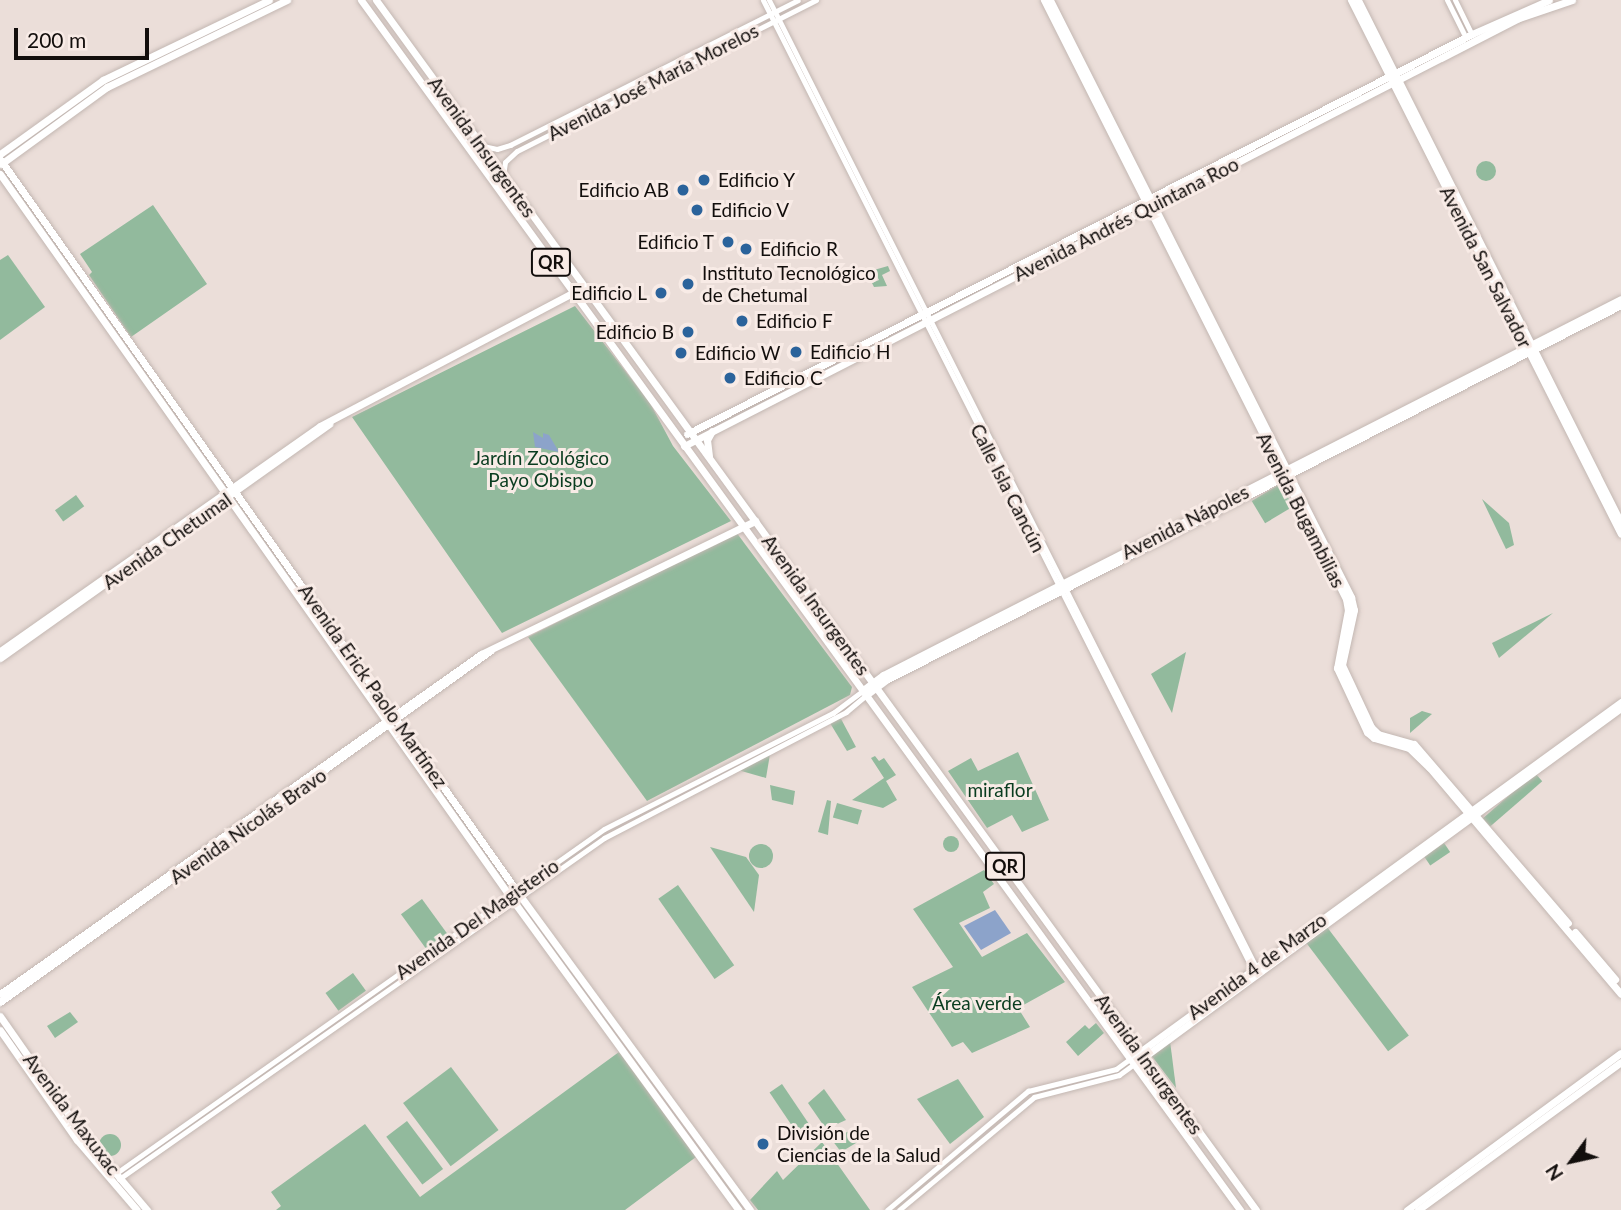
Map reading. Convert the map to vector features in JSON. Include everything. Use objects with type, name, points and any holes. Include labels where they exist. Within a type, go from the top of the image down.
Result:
[{"type":"main road","points":[[1,160],[103,80],[269,0]]},
{"type":"main road","points":[[1,160],[107,87],[287,0]]},
{"type":"main road","name":"Avenida Bugambilias","points":[[1044,0],[1149,202]]},
{"type":"main road","name":"Avenida Bugambilias","points":[[1050,0],[1348,603],[1337,667],[1367,732],[1374,738],[1409,748],[1472,814],[1621,986]]},
{"type":"main road","name":"Avenida San Salvador","points":[[1351,0],[1621,523]]},
{"type":"main road","name":"Avenida San Salvador","points":[[1358,0],[1393,78]]},
{"type":"main road","name":"Avenida Andrés Quintana Roo","points":[[682,442],[703,424],[924,316],[1549,0]]},
{"type":"main road","name":"Avenida Insurgentes","points":[[369,1],[481,145],[1256,1210]]},
{"type":"main road","name":"Avenida Insurgentes","points":[[369,1],[545,255],[1240,1210]]},
{"type":"main road","name":"Avenida Andrés Quintana Roo","points":[[1470,39],[1564,1]]},
{"type":"main road","name":"Avenida Erick Paolo Martínez","points":[[1,160],[230,492]]},
{"type":"main road","name":"Avenida Erick Paolo Martínez","points":[[0,174],[230,492],[739,1210]]},
{"type":"main road","points":[[512,208],[522,201]]},
{"type":"main road","points":[[545,255],[555,247]]},
{"type":"main road","name":"Avenida Chetumal","points":[[0,651],[331,421],[584,287]]},
{"type":"main road","name":"Avenida Nápoles","points":[[1531,350],[1621,299]]},
{"type":"main road","name":"Avenida Nápoles","points":[[865,693],[874,685],[929,655],[1621,305]]},
{"type":"main road","name":"Avenida Andrés Quintana Roo","points":[[692,435],[713,429],[924,316]]},
{"type":"main road","name":"Avenida San Salvador","points":[[1531,350],[1621,534]]},
{"type":"main road","points":[[664,418],[676,413],[703,424]]},
{"type":"main road","points":[[710,460],[707,440],[713,429]]},
{"type":"main road","name":"Avenida Chetumal","points":[[0,658],[230,492]]},
{"type":"main road","name":"Avenida Nicolás Bravo","points":[[0,1002],[492,648],[752,518]]},
{"type":"main road","name":"Avenida 4 de Marzo","points":[[1472,814],[1621,702]]},
{"type":"main road","name":"Avenida 4 de Marzo","points":[[1132,1062],[1621,708]]},
{"type":"main road","name":"Avenida Nicolás Bravo","points":[[0,994],[392,721]]},
{"type":"main road","points":[[941,797],[951,791]]},
{"type":"main road","name":"Avenida Bugambilias","points":[[1472,814],[1621,994]]},
{"type":"main road","name":"Avenida Erick Paolo Martínez","points":[[516,896],[750,1210]]},
{"type":"main road","name":"Avenida Maxuxac","points":[[0,1016],[137,1210]]},
{"type":"main road","name":"Avenida Maxuxac","points":[[0,1030],[115,1179],[147,1210]]},
{"type":"main road","points":[[1407,1210],[1621,1054]]},
{"type":"main road","points":[[1418,1210],[1621,1062]]},
{"type":"main road","points":[[1175,1121],[1185,1114]]},
{"type":"street","name":"Calle Isla Cancún","points":[[763,0],[776,20],[1256,971]]},
{"type":"street","name":"Calle Isla Cancún","points":[[769,0],[772,13]]},
{"type":"street","name":"Avenida José María Morelos","points":[[481,145],[497,149],[510,145],[798,0]]},
{"type":"street","name":"Avenida José María Morelos","points":[[503,175],[505,162],[517,151],[816,0]]},
{"type":"street","points":[[1447,0],[1470,39]]},
{"type":"street","points":[[1455,0],[1470,39]]},
{"type":"street","name":"Avenida Del Magisterio","points":[[115,1179],[516,896],[604,829],[833,713],[865,693]]},
{"type":"street","name":"Avenida 4 de Marzo","points":[[887,1210],[1028,1091],[1116,1069],[1132,1062]]},
{"type":"street","name":"Avenida 4 de Marzo","points":[[899,1210],[1034,1097],[1119,1075],[1132,1062]]},
{"type":"green space","points":[[1486,161],[1493,164],[1496,171],[1493,178],[1486,181],[1479,178],[1476,171],[1479,164]]},
{"type":"green space","points":[[153,205],[207,284],[131,337],[89,275],[92,272],[80,254]]},
{"type":"green space","points":[[8,255],[45,307],[0,340],[0,260]]},
{"type":"green space","points":[[888,266],[890,271],[882,275],[887,286],[874,287],[872,283],[879,280],[874,270]]},
{"type":"green space","name":"Jardín Zoológico Payo Obispo","points":[[575,306],[650,403],[673,446],[731,521],[502,633],[352,417]]},
{"type":"green space","points":[[1280,484],[1293,506],[1265,523],[1252,501]]},
{"type":"green space","points":[[76,495],[84,506],[63,522],[55,510]]},
{"type":"green space","points":[[1482,499],[1509,523],[1514,545],[1506,549]]},
{"type":"green space","points":[[736,532],[852,687],[850,695],[647,801],[528,637]]},
{"type":"green space","points":[[1553,613],[1499,658],[1492,643]]},
{"type":"green space","points":[[1186,652],[1172,713],[1151,674]]},
{"type":"green space","points":[[1422,711],[1432,714],[1410,733],[1410,718]]},
{"type":"green space","points":[[840,717],[856,747],[847,751],[830,723]]},
{"type":"green space","name":"miraflor","points":[[1018,752],[1049,820],[1022,832],[1012,815],[987,828],[948,771],[971,758],[978,771]]},
{"type":"green space","points":[[770,754],[766,778],[738,770]]},
{"type":"green space","points":[[875,756],[879,761],[884,758],[896,775],[886,781],[897,800],[883,808],[852,800],[884,778],[871,758]]},
{"type":"green space","points":[[1535,773],[1542,781],[1490,827],[1483,818]]},
{"type":"green space","points":[[770,785],[795,791],[793,805],[772,800]]},
{"type":"green space","points":[[827,800],[831,801],[828,835],[818,832]]},
{"type":"green space","points":[[837,803],[862,810],[858,825],[833,817]]},
{"type":"green space","points":[[951,836],[957,838],[957,850],[951,852],[945,850],[943,844],[945,838]]},
{"type":"green space","points":[[1444,843],[1450,852],[1430,866],[1424,856]]},
{"type":"green space","points":[[761,844],[770,847],[773,856],[770,865],[761,868],[752,865],[749,856],[752,847]]},
{"type":"green space","points":[[710,847],[746,857],[759,875],[754,912]]},
{"type":"green space","name":"Área verde","points":[[984,870],[994,884],[983,892],[990,908],[959,923],[982,957],[1027,933],[1065,982],[1018,1008],[1030,1027],[972,1053],[963,1042],[952,1047],[912,987],[953,967],[913,909]]},
{"type":"green space","points":[[678,885],[734,965],[715,979],[658,899]]},
{"type":"green space","points":[[422,899],[447,934],[426,949],[401,914]]},
{"type":"green space","points":[[1327,927],[1409,1036],[1388,1051],[1306,943]]},
{"type":"green space","points":[[353,973],[366,991],[338,1011],[325,993]]},
{"type":"green space","points":[[70,1012],[78,1022],[55,1038],[47,1026]]},
{"type":"green space","points":[[1096,1023],[1104,1033],[1078,1056],[1066,1042],[1085,1025],[1089,1029]]},
{"type":"green space","points":[[1170,1041],[1176,1088],[1151,1055]]},
{"type":"green space","points":[[619,1052],[696,1157],[625,1210],[276,1210],[281,1206],[271,1192],[365,1124],[420,1197]]},
{"type":"green space","points":[[451,1067],[499,1130],[451,1166],[403,1103]]},
{"type":"green space","points":[[958,1079],[984,1117],[950,1144],[917,1099]]},
{"type":"green space","points":[[782,1084],[816,1134],[803,1142],[770,1092]]},
{"type":"green space","points":[[824,1089],[846,1120],[826,1129],[808,1103]]},
{"type":"green space","points":[[407,1121],[443,1169],[422,1185],[386,1137]]},
{"type":"green space","points":[[853,1129],[861,1140],[841,1152],[832,1140]]},
{"type":"green space","points":[[110,1134],[118,1137],[121,1145],[118,1153],[110,1156],[102,1153],[99,1145],[102,1137]]},
{"type":"green space","points":[[822,1142],[870,1210],[758,1210],[750,1200],[777,1171],[783,1180]]},
{"type":"water","points":[[533,432],[543,438],[543,433],[549,435],[559,452],[535,447]]},
{"type":"water","points":[[995,910],[1011,933],[981,950],[964,926]]},
{"type":"place","name":"Edificio Y","points":[[704,180]]},
{"type":"place","name":"Edificio AB","points":[[683,190]]},
{"type":"place","name":"Edificio V","points":[[697,210]]},
{"type":"place","name":"Edificio T","points":[[728,242]]},
{"type":"place","name":"Edificio R","points":[[746,249]]},
{"type":"place","name":"Instituto Tecnológico de Chetumal","points":[[688,284]]},
{"type":"place","name":"Edificio L","points":[[661,293]]},
{"type":"place","name":"Edificio F","points":[[742,321]]},
{"type":"place","name":"Edificio B","points":[[688,332]]},
{"type":"place","name":"Edificio H","points":[[796,352]]},
{"type":"place","name":"Edificio W","points":[[681,353]]},
{"type":"place","name":"Edificio C","points":[[730,378]]},
{"type":"place","name":"División de Ciencias de la Salud","points":[[763,1144]]}]
